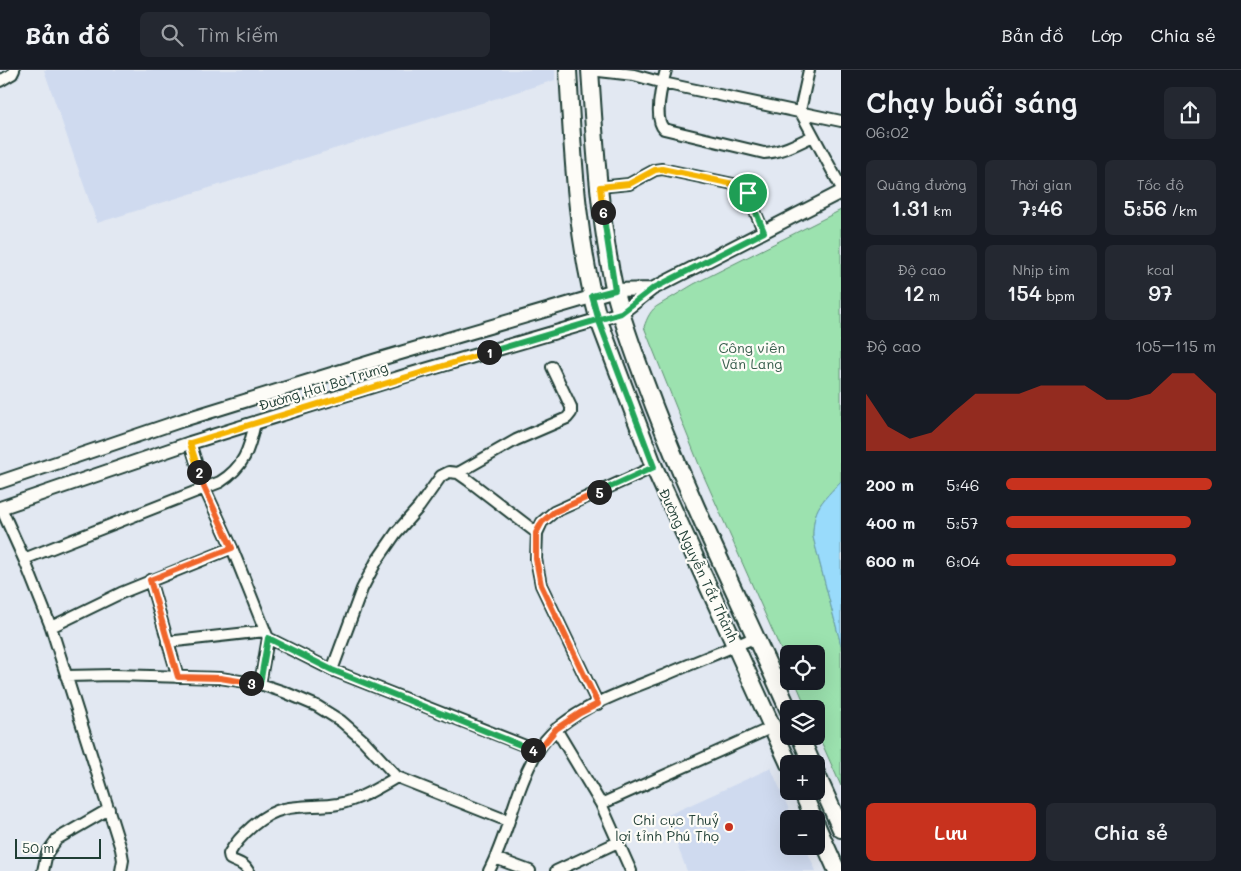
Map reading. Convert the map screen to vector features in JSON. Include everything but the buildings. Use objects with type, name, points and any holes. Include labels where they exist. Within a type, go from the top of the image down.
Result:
[{"type":"main road","name":"Đường Nguyễn Tất Thành","points":[[568,70],[574,165],[583,250],[599,321],[654,467],[785,755]]},
{"type":"main road","name":"Đường Nguyễn Tất Thành","points":[[590,70],[596,161],[615,290],[621,313],[636,360],[674,457],[784,700]]},
{"type":"main road","points":[[825,793],[841,829]]},
{"type":"main road","points":[[825,844],[837,871]]},
{"type":"street","points":[[0,81],[12,74],[14,70]]},
{"type":"street","points":[[590,70],[634,75],[663,83],[841,121]]},
{"type":"street","points":[[666,70],[658,118],[660,125],[664,129],[764,153],[785,149],[813,136]]},
{"type":"street","points":[[809,70],[800,111],[841,187]]},
{"type":"street","points":[[600,187],[629,184],[655,170],[662,169],[738,185],[748,193],[764,232]]},
{"type":"street","name":"Đường Hai Bà Trưng","points":[[0,508],[190,443],[401,377],[599,321],[621,313],[652,289],[841,192]]},
{"type":"street","name":"Đường Hai Bà Trưng","points":[[0,482],[183,420],[592,296],[615,290],[652,289]]},
{"type":"street","points":[[458,473],[516,440],[567,418],[571,413],[571,407],[552,367]]},
{"type":"street","points":[[24,558],[220,482],[238,467],[249,449],[255,423]]},
{"type":"street","points":[[190,443],[204,487],[232,548],[267,635],[260,684]]},
{"type":"street","points":[[598,704],[541,585],[536,559],[536,533],[542,522],[554,512],[654,467]]},
{"type":"street","points":[[332,670],[362,589],[376,562],[396,533],[419,507],[442,476],[449,472],[458,473],[536,533]]},
{"type":"street","points":[[0,508],[24,558],[51,627],[121,849],[121,871]]},
{"type":"street","points":[[51,627],[150,580],[232,548]]},
{"type":"street","points":[[150,580],[178,677]]},
{"type":"street","points":[[167,642],[267,635],[332,670],[538,751]]},
{"type":"street","points":[[488,871],[538,751],[556,729],[580,713],[616,695],[756,637]]},
{"type":"street","points":[[66,676],[115,675],[220,678],[260,684],[317,706],[341,721],[364,741],[397,777],[508,821]]},
{"type":"street","points":[[601,804],[773,727]]},
{"type":"street","points":[[556,729],[601,804],[631,871]]},
{"type":"street","points":[[248,871],[241,864],[230,860],[229,854],[244,834],[261,819],[282,809],[338,804],[366,795],[397,777]]},
{"type":"street","points":[[43,871],[47,853],[57,839],[109,809]]},
{"type":"street","points":[[556,871],[618,842]]},
{"type":"street","points":[[495,858],[530,871]]},
{"type":"shaded area","points":[[44,70],[555,70],[555,80],[97,223]]},
{"type":"shaded area","name":"Chi cục Thuỷ lợi tỉnh Phú Thọ","points":[[771,768],[780,789],[780,800],[785,800],[789,810],[780,810],[780,855],[809,855],[816,871],[687,871],[666,816]]},
{"type":"green space","name":"Công viên Văn Lang","points":[[841,210],[841,481],[824,500],[817,512],[813,527],[813,537],[841,645],[841,786],[823,745],[825,745],[825,700],[803,700],[799,690],[825,690],[825,645],[780,645],[780,648],[702,472],[644,327],[646,320],[656,307],[694,284]]},
{"type":"water","points":[[841,481],[841,645],[813,537],[813,527],[820,506]]},
{"type":"place","name":"Chi cục Thuỷ lợi tỉnh Phú Thọ","points":[[729,827]]},
{"type":"route","points":[[748,193],[738,185],[662,169],[655,170],[629,184],[600,187],[607,246],[615,290],[592,296],[599,321],[654,467],[554,512],[542,522],[536,533],[536,559],[541,585],[598,704],[556,729],[538,751],[312,662],[268,638],[260,684],[220,678],[178,677],[150,580],[232,548],[204,487],[190,443],[387,382],[599,321],[621,313],[652,289],[764,232],[748,193]]}]
